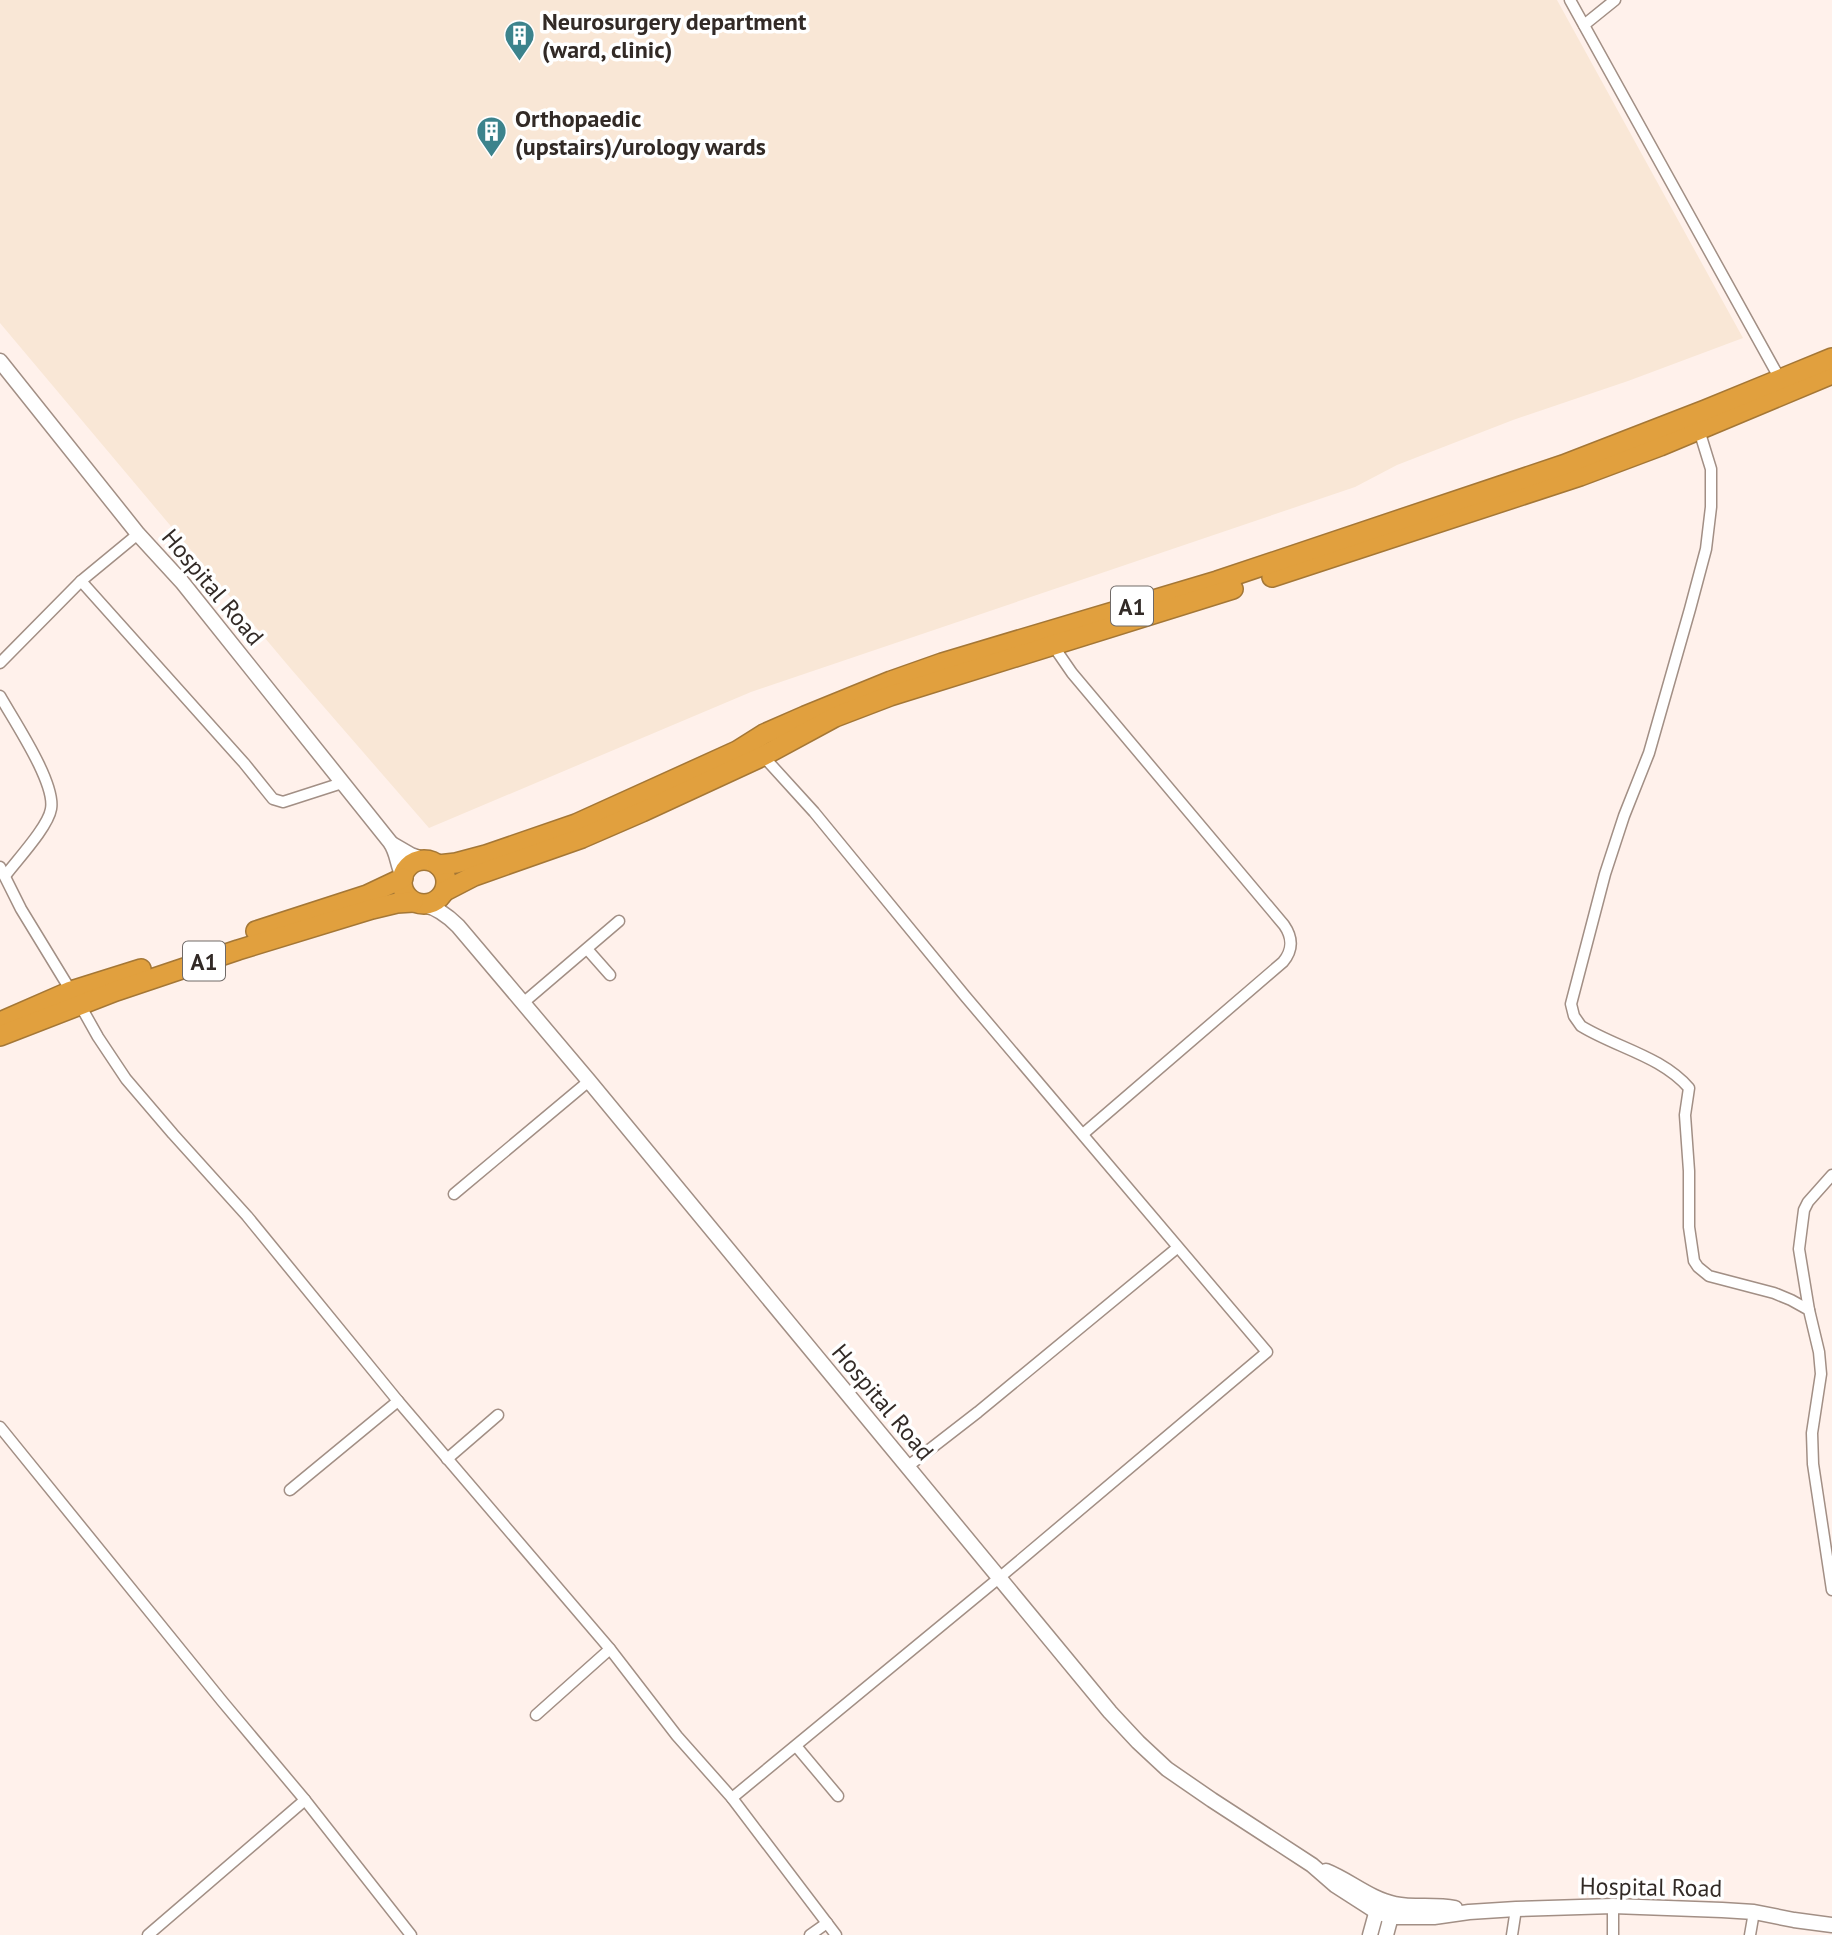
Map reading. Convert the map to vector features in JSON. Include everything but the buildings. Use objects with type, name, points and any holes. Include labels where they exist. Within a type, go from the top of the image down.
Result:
[{"type":"highway","name":"A1","points":[[432,863],[486,855],[576,824],[724,757],[764,734],[891,681],[942,663],[1217,581],[1442,507],[1606,449],[1832,358]]},
{"type":"highway","name":"A1","points":[[445,892],[484,872],[594,833],[763,756],[835,717],[890,696],[1209,597],[1580,476],[1832,374]]},
{"type":"highway","points":[[432,863],[446,875],[445,892],[434,903],[418,904],[403,890],[401,874],[410,865],[432,863]]},
{"type":"highway","name":"A1","points":[[0,1022],[76,998],[380,889],[401,874]]},
{"type":"highway","name":"A1","points":[[0,1036],[76,998],[176,971],[372,909],[397,903],[418,904]]},
{"type":"street","points":[[1570,0],[1780,379]]},
{"type":"street","points":[[1584,25],[1615,0]]},
{"type":"street","name":"Hospital Road","points":[[0,361],[138,534],[182,582],[390,842]]},
{"type":"street","points":[[1699,430],[1712,469],[1706,549],[1649,753],[1605,874],[1571,998],[1572,1010],[1581,1026],[1659,1063],[1689,1088],[1685,1115],[1689,1227],[1694,1261],[1698,1268],[1709,1276],[1774,1293],[1809,1310]]},
{"type":"street","points":[[0,663],[81,581],[138,534]]},
{"type":"street","points":[[81,581],[273,799],[283,802],[342,783]]},
{"type":"street","points":[[1052,644],[1072,673],[1284,925],[1291,940],[1290,951],[1283,962],[1083,1134]]},
{"type":"street","points":[[0,696],[43,773],[51,795],[51,810],[46,823],[4,880],[126,1079],[247,1216],[447,1460],[610,1649],[677,1736],[732,1798],[836,1935]]},
{"type":"street","points":[[732,1798],[1267,1352],[965,996],[814,812],[763,756]]},
{"type":"street","points":[[390,842],[432,863]]},
{"type":"street","points":[[390,842],[401,874]]},
{"type":"street","points":[[445,892],[448,907],[458,926]]},
{"type":"street","points":[[418,904],[433,907],[458,926]]},
{"type":"street","points":[[523,1003],[619,921]]},
{"type":"street","name":"Hospital Road","points":[[458,926],[1110,1712],[1167,1769],[1312,1865],[1335,1885],[1393,1910],[1434,1917],[1516,1909],[1613,1906],[1754,1912],[1832,1925]]},
{"type":"street","points":[[587,948],[610,975]]},
{"type":"street","points":[[454,1194],[589,1081]]},
{"type":"street","points":[[1832,1175],[1804,1210],[1799,1249],[1819,1352],[1821,1374],[1812,1433],[1813,1464],[1831,1567],[1832,1590]]},
{"type":"street","points":[[907,1466],[978,1412],[1177,1248]]},
{"type":"street","points":[[290,1490],[398,1401]]},
{"type":"street","points":[[447,1460],[498,1415]]},
{"type":"street","points":[[0,1427],[305,1800],[411,1935]]},
{"type":"street","points":[[536,1715],[610,1649]]},
{"type":"street","points":[[796,1746],[838,1796]]},
{"type":"street","points":[[151,1934],[305,1800]]},
{"type":"street","points":[[1370,1935],[1378,1905]]},
{"type":"street","points":[[1613,1906],[1613,1935]]},
{"type":"street","points":[[1512,1935],[1516,1909]]},
{"type":"street","points":[[1386,1935],[1393,1910]]},
{"type":"street","points":[[1749,1935],[1754,1912]]},
{"type":"street","points":[[810,1935],[827,1923]]},
{"type":"shaded area","points":[[0,0],[1557,0],[1743,338],[1513,420],[1397,465],[1355,487],[751,692],[429,828],[291,669],[0,323]]},
{"type":"place","name":"Neurosurgery department (ward, clinic)","points":[[519,62]]},
{"type":"place","name":"Orthopaedic (upstairs)/urology wards","points":[[492,159]]}]
